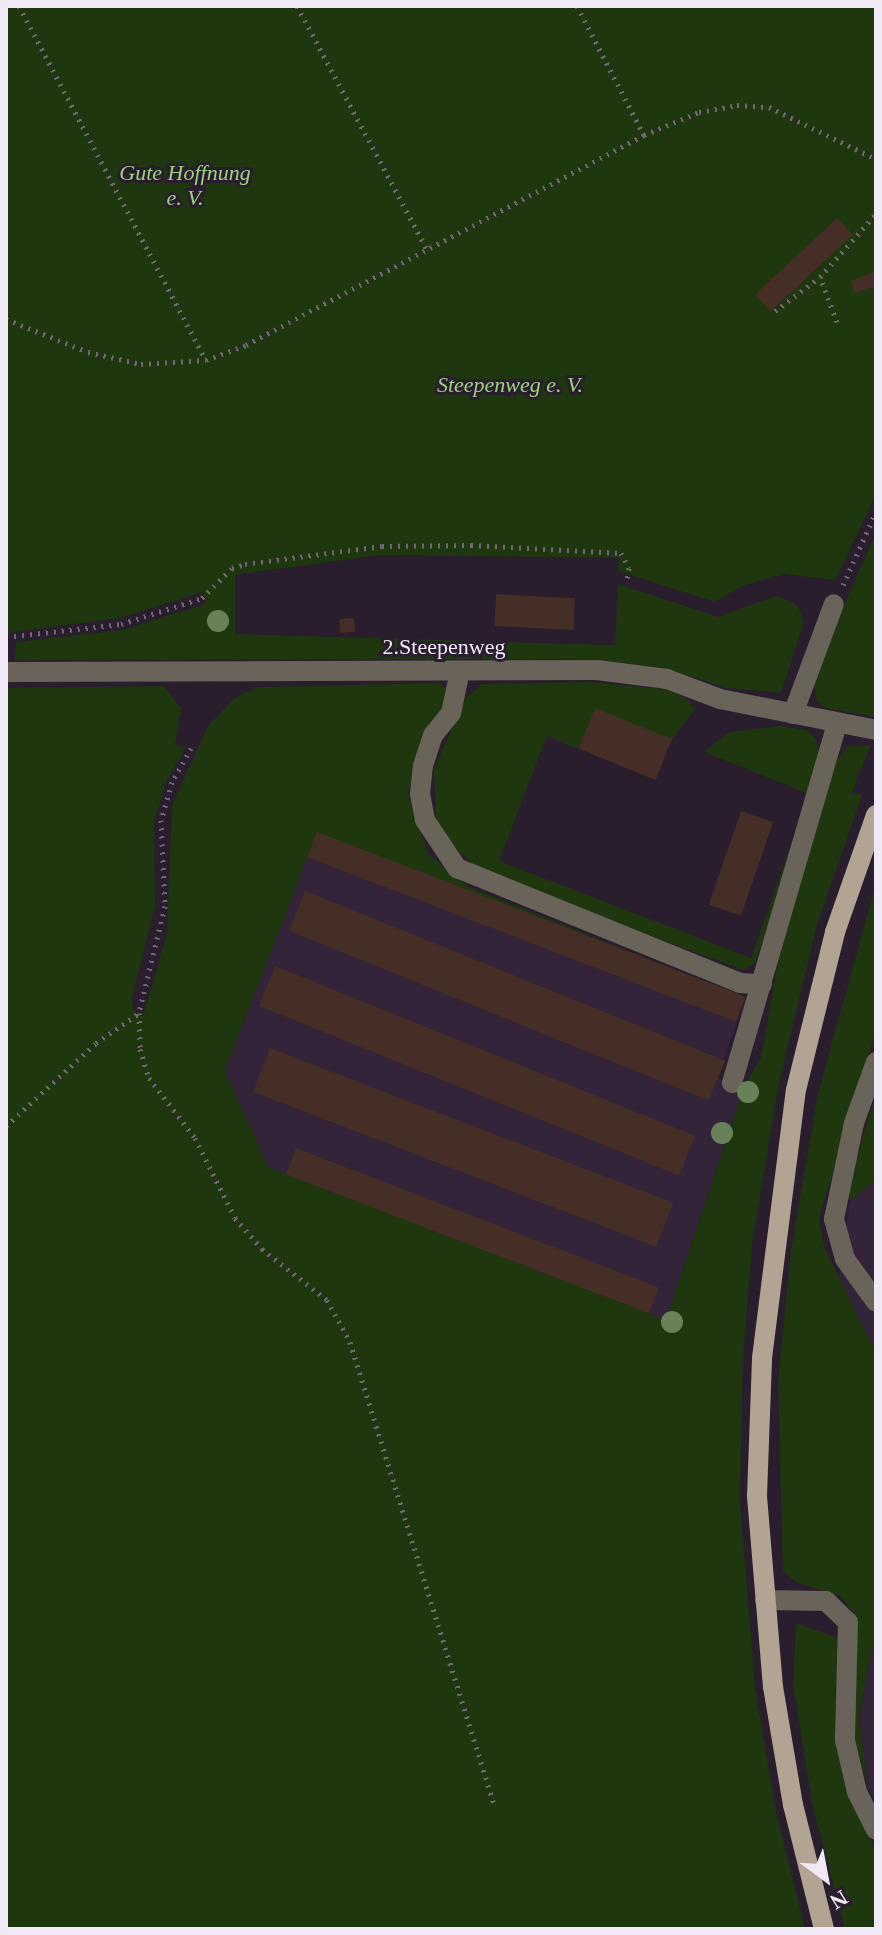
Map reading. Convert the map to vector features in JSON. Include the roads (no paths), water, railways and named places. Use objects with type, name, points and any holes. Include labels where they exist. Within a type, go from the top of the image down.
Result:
[{"type":"main road","points":[[824,1929],[793,1805],[765,1600],[757,1496],[762,1358],[775,1232],[803,1061],[835,932],[876,815]]},
{"type":"street","points":[[793,714],[834,604]]},
{"type":"street","name":"2.Steepenweg","points":[[6,672],[597,670],[667,679],[720,699],[876,730]]},
{"type":"street","points":[[460,671],[451,713],[433,735],[423,765],[420,794],[425,820],[457,868],[473,879],[740,983],[762,984]]},
{"type":"street","points":[[732,1083],[837,723]]},
{"type":"street","points":[[876,1062],[854,1123],[834,1219],[845,1259],[876,1302]]},
{"type":"street","points":[[765,1600],[826,1601],[848,1622],[845,1740],[857,1792],[876,1830]]},
{"type":"park label","name":"Gute Hoffnung e. V.","points":[[185,184]]},
{"type":"park label","name":"Steepenweg e. V.","points":[[510,385]]}]
